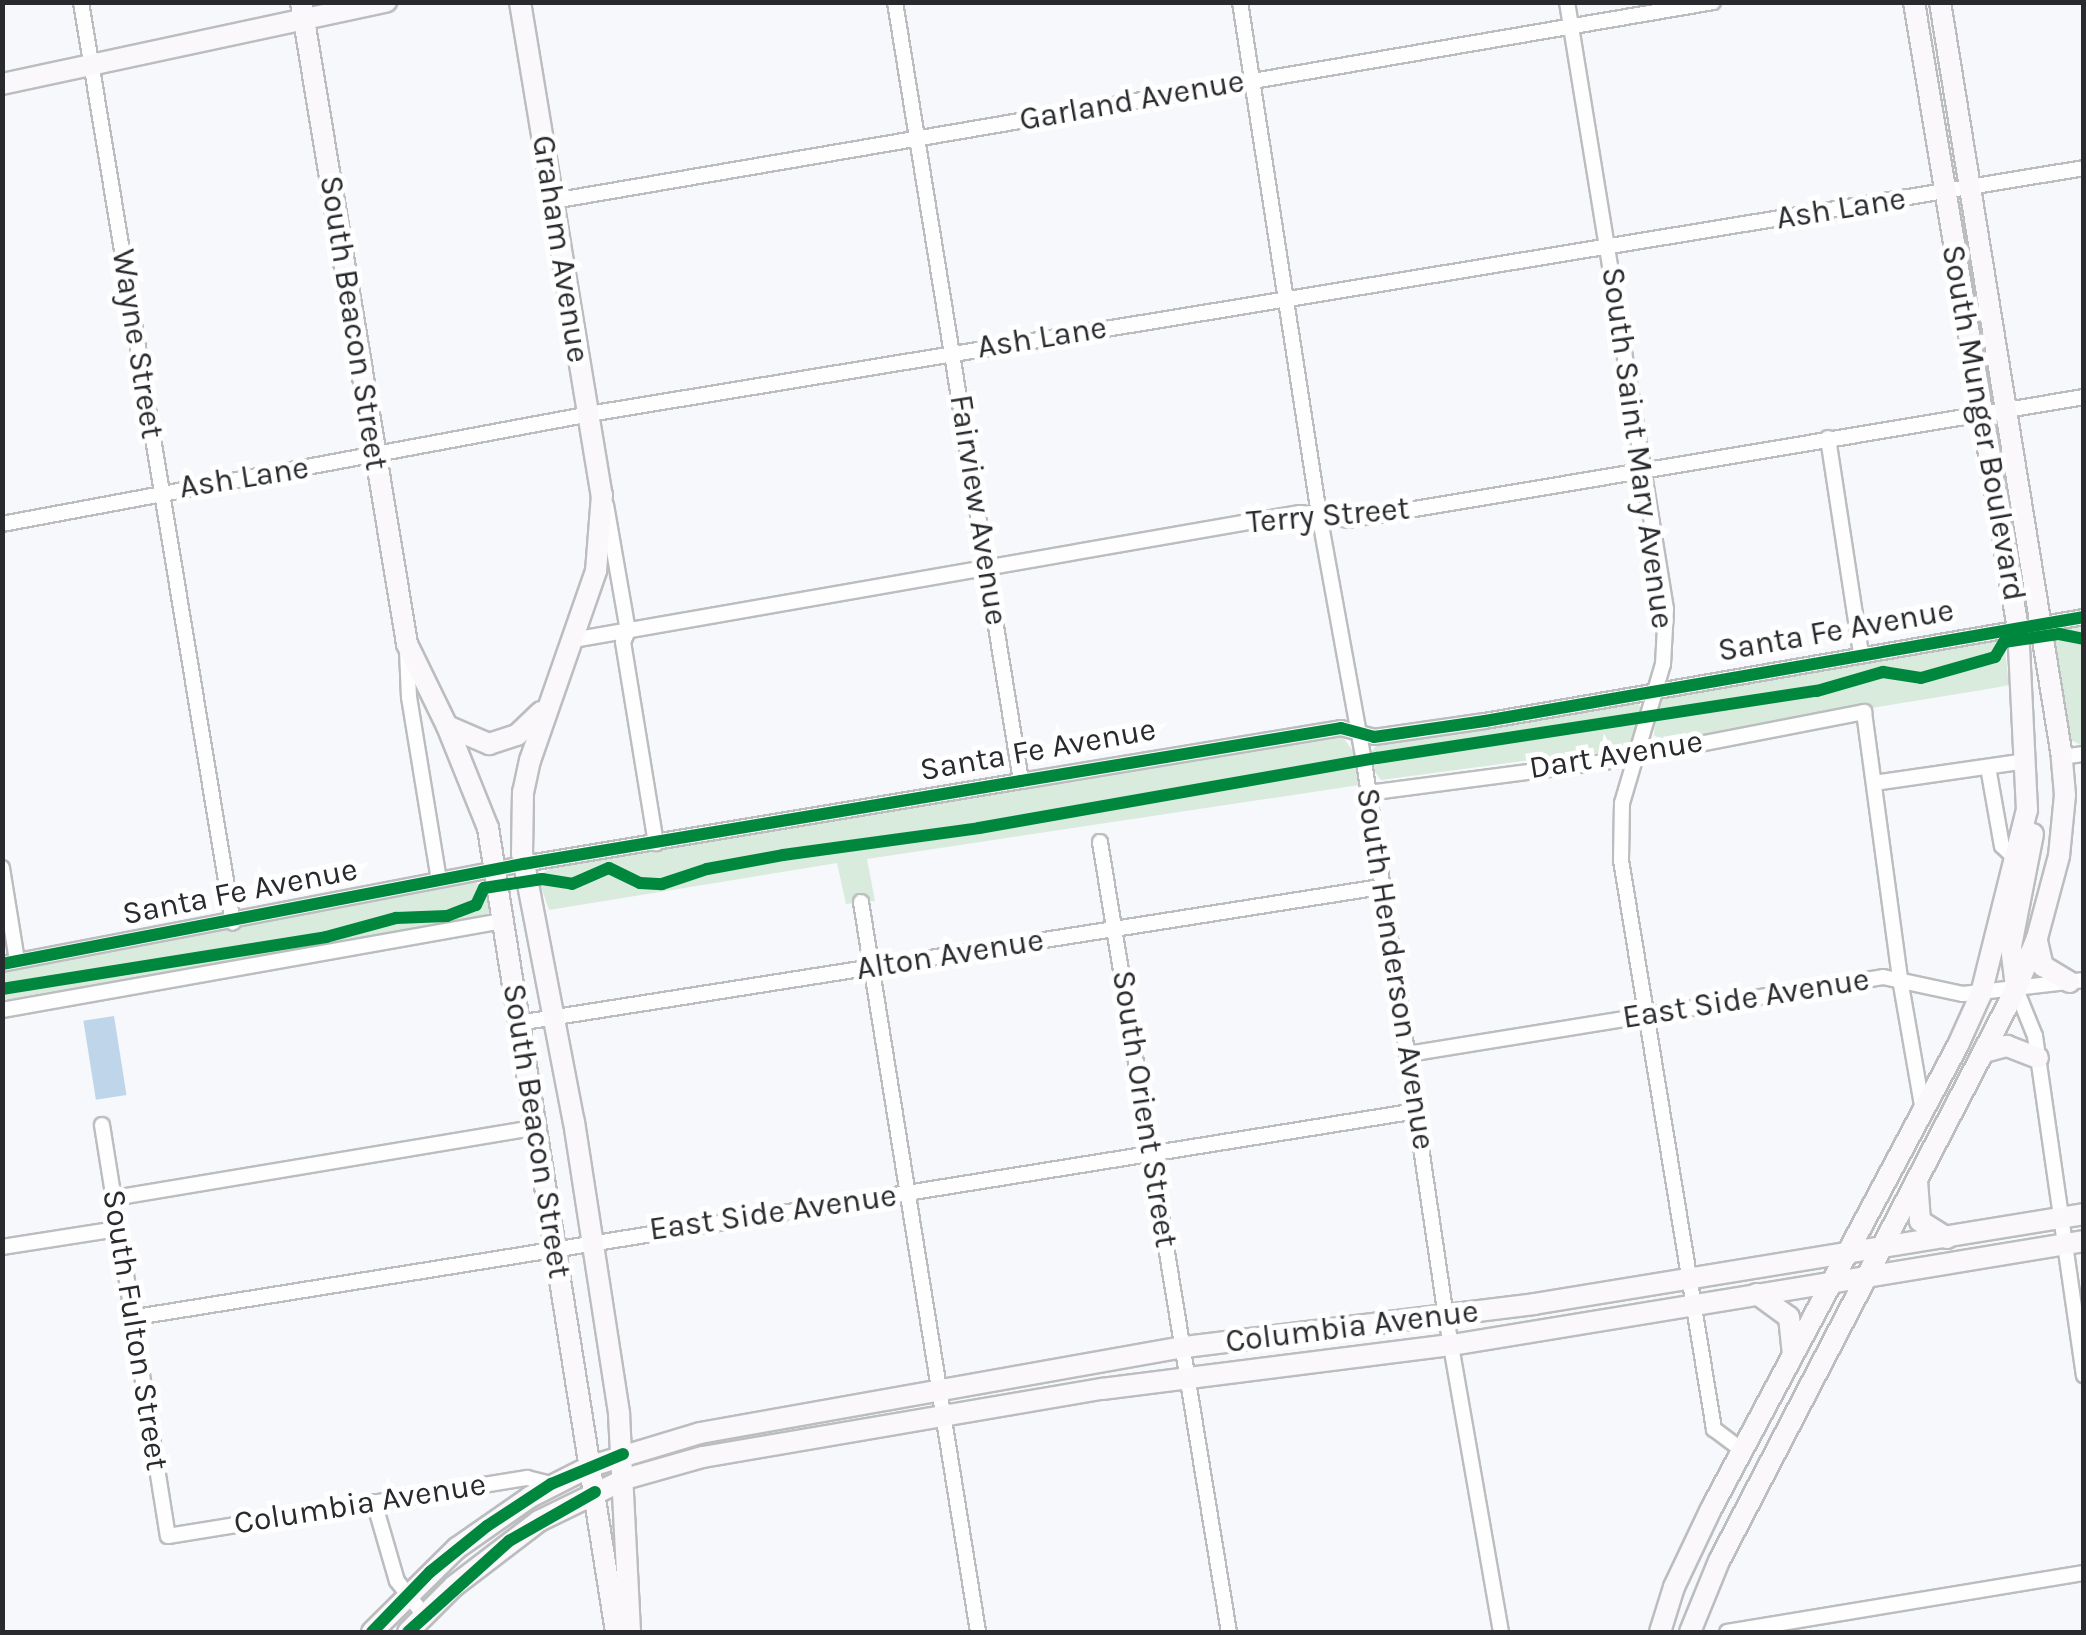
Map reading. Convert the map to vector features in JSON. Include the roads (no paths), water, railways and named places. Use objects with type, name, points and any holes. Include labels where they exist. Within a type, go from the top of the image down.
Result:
[{"type":"main road","points":[[2,84],[302,11],[386,2]]},
{"type":"main road","name":"Graham Avenue","points":[[520,2],[602,495],[596,571],[545,707],[522,792],[523,864]]},
{"type":"main road","name":"South Munger Boulevard","points":[[1660,1632],[1674,1588],[1742,1450],[1981,994],[2027,810],[2018,628],[1914,2]]},
{"type":"main road","name":"South Munger Boulevard","points":[[1690,1632],[1720,1561],[2016,990],[2054,884],[2063,831],[2073,755],[2040,625],[1940,2]]},
{"type":"main road","name":"South Beacon Street","points":[[302,11],[406,644],[448,726],[488,828],[616,1632]]},
{"type":"main road","points":[[448,726],[490,744],[517,735],[545,707]]},
{"type":"main road","points":[[2016,990],[2011,946],[2034,833],[2027,810]]},
{"type":"main road","name":"South Beacon Street","points":[[523,864],[594,1240],[624,1454],[630,1632]]},
{"type":"main road","points":[[2037,938],[2043,966],[2077,981]]},
{"type":"main road","points":[[1960,1095],[1959,1077],[1980,1026],[1981,994]]},
{"type":"main road","points":[[1984,1052],[2007,1046],[2038,1058]]},
{"type":"main road","points":[[1917,1176],[1920,1221],[1947,1238]]},
{"type":"main road","name":"Columbia Avenue","points":[[372,1632],[458,1548],[551,1484],[624,1454],[757,1420],[1185,1347],[1446,1317],[2084,1214]]},
{"type":"main road","name":"Columbia Avenue","points":[[408,1632],[509,1542],[595,1492],[703,1457],[1190,1376],[1452,1345],[2074,1243]]},
{"type":"main road","points":[[1756,1294],[1789,1317],[1794,1354]]},
{"type":"street","name":"Wayne Street","points":[[81,2],[233,922]]},
{"type":"street","name":"Fairview Avenue","points":[[895,2],[1021,780]]},
{"type":"street","name":"South Henderson Avenue","points":[[1240,2],[1319,514],[1368,793],[1446,1317],[1500,1632]]},
{"type":"street","name":"South Saint Mary Avenue","points":[[1567,2],[1666,608],[1657,690],[1622,804],[1619,833],[1714,1429],[1724,1441],[1742,1450]]},
{"type":"street","name":"Garland Avenue","points":[[552,201],[1713,2]]},
{"type":"street","name":"Ash Lane","points":[[2,524],[161,491],[952,352],[2084,168]]},
{"type":"street","name":"Terry Street","points":[[573,640],[1300,514],[1349,520],[2084,397]]},
{"type":"street","points":[[1828,438],[1861,654]]},
{"type":"street","name":"Graham Avenue","points":[[602,495],[628,632],[622,642],[656,843]]},
{"type":"street","name":"Santa Fe Avenue","points":[[10,962],[523,864],[1021,780],[1341,728],[1374,737],[2084,617]]},
{"type":"street","name":"South Beacon Street","points":[[406,644],[409,698],[440,880]]},
{"type":"street","name":"Dart Avenue","points":[[1368,793],[1617,760],[1637,753],[1864,712],[1874,783]]},
{"type":"street","points":[[1923,1111],[1900,979],[1874,783],[2026,761]]},
{"type":"street","points":[[1988,767],[2002,846],[2016,859]]},
{"type":"street","name":"South Orient Street","points":[[1100,842],[1229,1632]]},
{"type":"street","points":[[2,868],[10,962]]},
{"type":"street","name":"Alton Avenue","points":[[518,1023],[1381,887]]},
{"type":"street","points":[[861,902],[978,1632]]},
{"type":"street","points":[[2,1010],[502,922]]},
{"type":"street","name":"East Side Avenue","points":[[1408,1054],[1883,977],[1963,994],[2077,981]]},
{"type":"street","points":[[2016,990],[2030,1016],[2061,1217],[2074,1243],[2084,1375]]},
{"type":"street","name":"East Side Avenue","points":[[130,1318],[594,1240],[1416,1111]]},
{"type":"street","name":"South Fulton Street","points":[[102,1125],[168,1536]]},
{"type":"street","points":[[114,1198],[534,1128]]},
{"type":"street","points":[[2,1247],[116,1230]]},
{"type":"street","name":"Columbia Avenue","points":[[168,1536],[526,1478],[551,1484]]},
{"type":"street","points":[[374,1502],[390,1563],[406,1596],[424,1615]]},
{"type":"street","points":[[1727,1632],[2084,1573]]},
{"type":"water","points":[[114,1016],[127,1095],[96,1100],[83,1021]]}]
